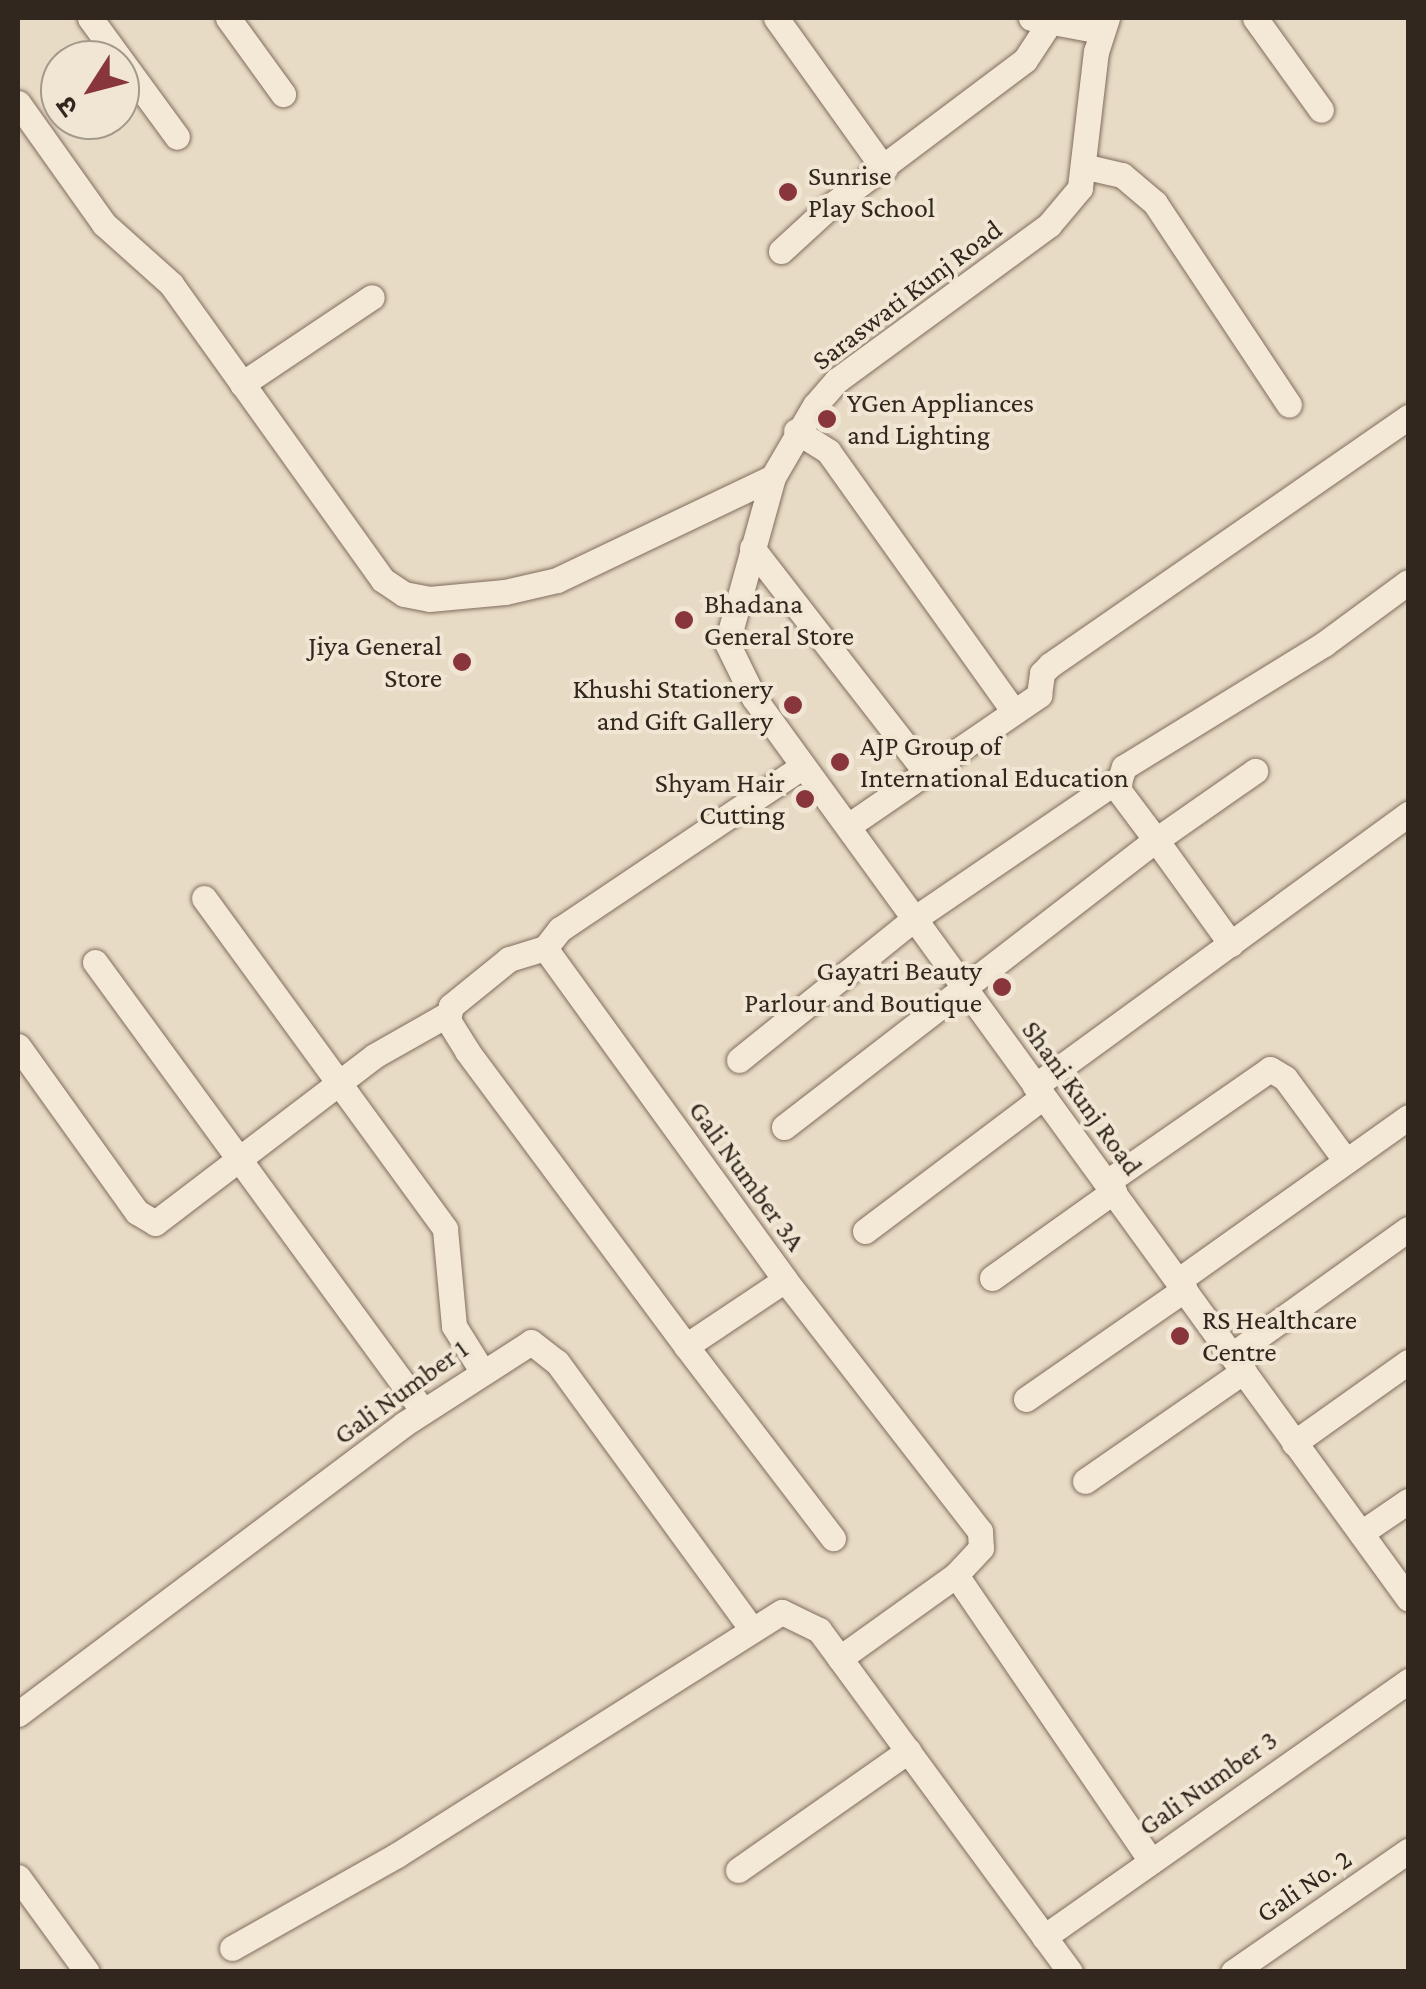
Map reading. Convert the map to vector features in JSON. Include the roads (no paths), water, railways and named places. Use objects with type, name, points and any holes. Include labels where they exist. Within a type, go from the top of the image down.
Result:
[{"type":"street","points":[[90,18],[177,137]]},
{"type":"street","points":[[228,18],[283,94]]},
{"type":"street","points":[[776,18],[884,169]]},
{"type":"street","points":[[1255,18],[1321,110]]},
{"type":"street","points":[[781,252],[1032,53],[1039,21],[1104,24]]},
{"type":"street","name":"Saraswati Kunj Road","points":[[729,625],[773,478],[796,431],[837,380],[1049,225],[1080,188],[1087,167],[1104,24]]},
{"type":"street","points":[[18,103],[104,224],[170,284],[383,580],[417,598],[505,592],[558,580],[773,478]]},
{"type":"street","points":[[1087,167],[1122,175],[1155,204],[1289,405]]},
{"type":"street","points":[[242,384],[372,297]]},
{"type":"street","points":[[848,826],[1042,692],[1040,677],[1050,665],[1408,417]]},
{"type":"street","points":[[796,431],[828,451],[1014,712]]},
{"type":"street","points":[[752,548],[926,772]]},
{"type":"street","points":[[739,1060],[914,919],[1116,781],[1133,760],[1324,644],[1408,582]]},
{"type":"street","name":"Shani Kunj Road","points":[[729,625],[732,662],[803,766],[1408,1598]]},
{"type":"street","points":[[18,1046],[149,1222],[169,1216],[336,1084],[448,1014],[509,959],[546,948],[560,930],[803,766]]},
{"type":"street","points":[[784,1127],[1156,840],[1256,771]]},
{"type":"street","points":[[1116,781],[1230,944]]},
{"type":"street","points":[[865,1231],[1230,944],[1408,814]]},
{"type":"street","points":[[204,898],[336,1084],[446,1229],[454,1326],[482,1371]]},
{"type":"street","name":"Gali Number 3A","points":[[546,948],[785,1280],[980,1531],[981,1548],[956,1575],[840,1658]]},
{"type":"street","points":[[95,962],[423,1411]]},
{"type":"street","points":[[448,1014],[476,1064],[832,1538]]},
{"type":"street","points":[[992,1278],[1270,1069],[1285,1078],[1346,1161]]},
{"type":"street","points":[[1026,1398],[1408,1118]]},
{"type":"street","points":[[1084,1482],[1408,1228]]},
{"type":"street","points":[[686,1346],[785,1280]]},
{"type":"street","name":"Gali Number 1","points":[[18,1714],[423,1411],[521,1344],[548,1352],[752,1628]]},
{"type":"street","points":[[1294,1443],[1408,1362]]},
{"type":"street","points":[[1361,1534],[1408,1501]]},
{"type":"street","points":[[956,1575],[1150,1860]]},
{"type":"street","points":[[232,1948],[552,1760],[782,1612],[796,1614],[840,1658],[1070,1972]]},
{"type":"street","name":"Gali Number 3","points":[[1044,1936],[1408,1681]]},
{"type":"street","points":[[738,1870],[908,1751]]},
{"type":"street","name":"Gali No. 2","points":[[1233,1972],[1408,1851]]},
{"type":"street","points":[[18,1878],[87,1972]]},
{"type":"place","name":"Sunrise Play School","points":[[788,192]]},
{"type":"place","name":"YGen Appliances and Lighting","points":[[827,419]]},
{"type":"place","name":"Bhadana General Store","points":[[684,620]]},
{"type":"place","name":"Jiya General Store","points":[[462,662]]},
{"type":"place","name":"Khushi Stationery and Gift Gallery","points":[[793,705]]},
{"type":"place","name":"AJP Group of International Education","points":[[840,762]]},
{"type":"place","name":"Shyam Hair Cutting","points":[[805,799]]},
{"type":"place","name":"Gayatri Beauty Parlour and Boutique","points":[[1002,987]]},
{"type":"place","name":"RS Healthcare Centre","points":[[1180,1336]]}]
